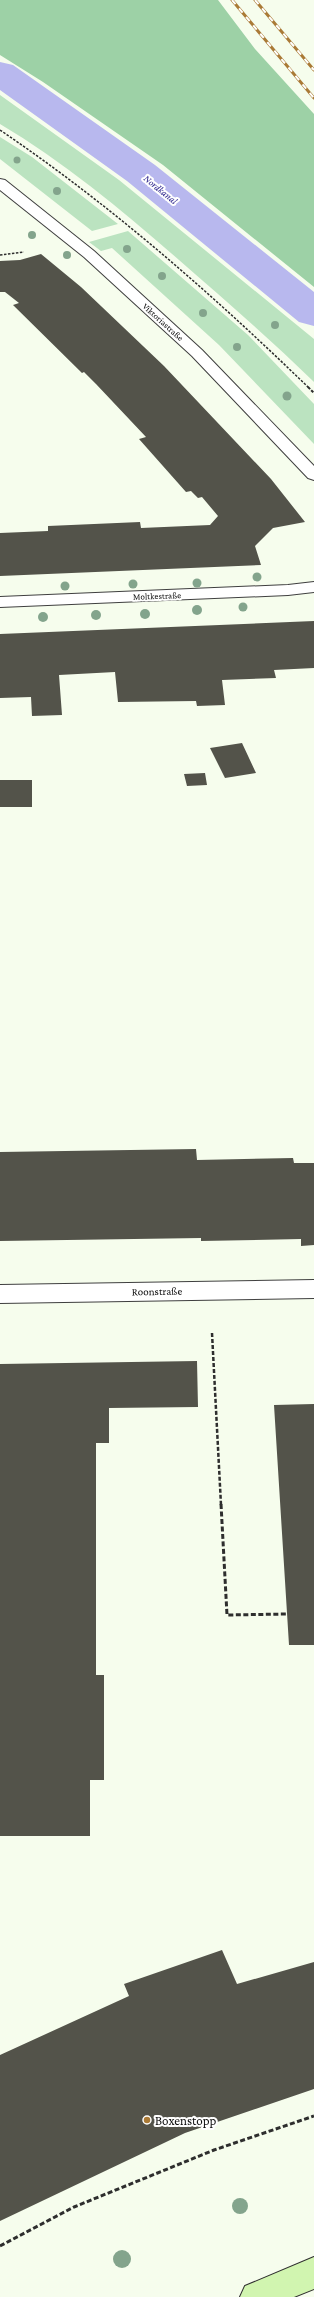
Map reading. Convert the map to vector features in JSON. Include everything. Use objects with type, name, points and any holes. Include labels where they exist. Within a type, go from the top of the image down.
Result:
[{"type":"main road","points":[[256,2297],[314,2273]]},
{"type":"street","name":"Viktoriastraße","points":[[0,183],[89,254],[197,353],[314,475]]},
{"type":"street","name":"Moltkestraße","points":[[0,602],[288,590],[314,587]]},
{"type":"street","name":"Roonstraße","points":[[0,1294],[314,1289]]},
{"type":"path","points":[[0,130],[55,167],[129,226],[252,332],[314,393]]},
{"type":"path","points":[[210,1290],[226,1615],[287,1614]]},
{"type":"path","points":[[0,2246],[74,2207],[214,2150],[314,2116]]},
{"type":"green space","points":[[0,0],[218,0],[255,49],[314,114],[314,287],[163,165],[43,82],[0,55]]},
{"type":"green space","points":[[0,95],[119,180],[314,339],[314,382],[281,350],[115,205],[47,154],[0,124]]},
{"type":"green space","points":[[0,137],[32,157],[118,224],[92,231],[0,159]]},
{"type":"green space","points":[[128,231],[248,335],[314,404],[314,444],[219,345],[112,248],[101,251],[89,242]]},
{"type":"building","points":[[41,254],[81,287],[164,366],[271,479],[305,522],[273,528],[255,546],[261,565],[0,576],[0,533],[48,531],[48,526],[140,522],[141,528],[210,525],[218,516],[202,497],[198,498],[191,491],[186,492],[139,439],[146,437],[84,372],[82,373],[13,305],[19,303],[5,292],[0,292],[0,261],[20,260]]},
{"type":"building","points":[[314,621],[314,668],[274,670],[276,678],[222,680],[225,705],[197,706],[196,701],[118,702],[115,672],[59,675],[62,715],[32,716],[31,697],[0,698],[0,634]]},
{"type":"building","points":[[242,743],[256,773],[225,778],[210,748]]},
{"type":"building","points":[[205,773],[207,785],[187,786],[184,774]]},
{"type":"building","points":[[0,780],[32,780],[32,807],[0,807]]},
{"type":"building","points":[[196,1149],[197,1160],[293,1158],[294,1163],[314,1163],[314,1245],[301,1246],[301,1239],[201,1241],[201,1238],[0,1241],[0,1152]]},
{"type":"building","points":[[197,1361],[198,1407],[109,1408],[109,1443],[96,1443],[96,1675],[104,1675],[104,1780],[90,1780],[90,1836],[0,1836],[0,1364]]},
{"type":"building","points":[[314,1404],[314,1645],[289,1645],[274,1405]]},
{"type":"building","points":[[222,1950],[237,1984],[314,1962],[314,2089],[185,2133],[0,2221],[0,2055],[129,1996],[124,1984]]},
{"type":"waterway","name":"Nordkanal","points":[[0,73],[141,173],[314,313]]},
{"type":"railway","points":[[232,0],[314,98]]},
{"type":"railway","points":[[255,0],[314,70]]},
{"type":"place","name":"Boxenstopp","points":[[147,2120]]}]
